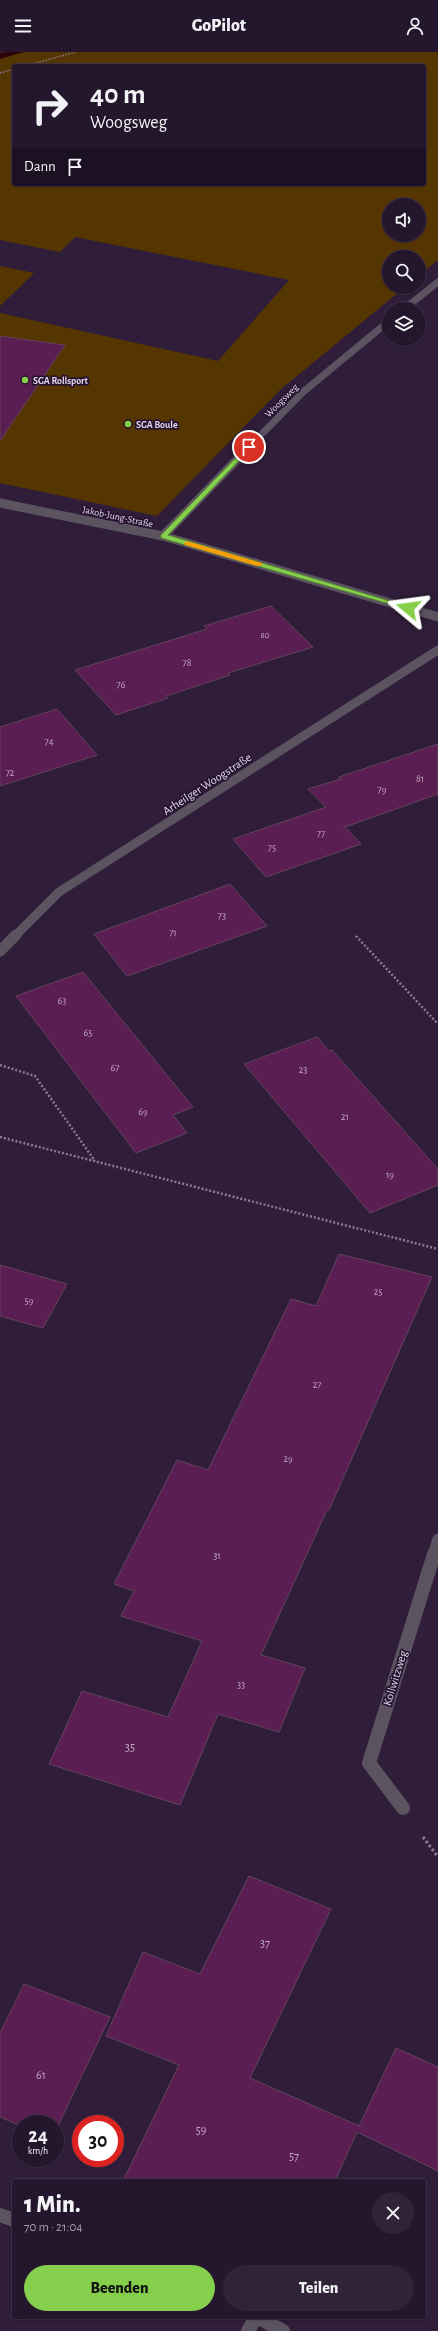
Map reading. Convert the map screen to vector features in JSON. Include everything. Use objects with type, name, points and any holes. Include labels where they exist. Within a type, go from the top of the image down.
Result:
[{"type":"street","points":[[413,302],[438,282]]},
{"type":"street","name":"Woogsweg","points":[[163,536],[303,392],[382,327]]},
{"type":"street","name":"Jakob-Jung-Straße","points":[[0,502],[163,536],[438,617]]},
{"type":"street","name":"Arheilger Woogstraße","points":[[0,951],[59,892],[438,650]]},
{"type":"street","name":"Kollwitzweg","points":[[403,1808],[369,1763],[438,1539]]},
{"type":"street","points":[[0,2215],[12,2219]]},
{"type":"street","points":[[248,2331],[256,2319]]},
{"type":"street","points":[[261,2319],[283,2331]]},
{"type":"path","points":[[32,64],[76,52]]},
{"type":"path","points":[[0,73],[12,70]]},
{"type":"path","points":[[356,936],[438,1024]]},
{"type":"path","points":[[0,1065],[35,1076],[96,1162]]},
{"type":"path","points":[[0,1137],[438,1249]]},
{"type":"shaded area","points":[[0,52],[438,52],[438,260],[426,270],[426,250],[382,250],[382,294],[397,294],[387,302],[382,302],[382,306],[280,390],[157,516],[0,483],[0,313],[218,361],[289,280],[75,237],[60,252],[0,240]]},
{"type":"shaded area","points":[[0,266],[34,273],[0,306]]},
{"type":"building","name":"SGA Rollsport","points":[[0,336],[65,345],[0,441]]},
{"type":"building","points":[[271,606],[313,647],[228,673],[230,675],[166,696],[168,698],[116,715],[75,670],[207,629],[204,626]]},
{"type":"building","points":[[57,709],[97,755],[0,786],[0,727]]},
{"type":"building","points":[[438,744],[438,794],[345,827],[343,825],[361,844],[266,877],[233,839],[326,807],[308,789],[341,779],[339,777]]},
{"type":"building","points":[[230,884],[267,926],[127,976],[94,934]]},
{"type":"building","points":[[83,972],[193,1107],[173,1115],[187,1133],[136,1153],[16,996]]},
{"type":"building","points":[[317,1037],[329,1051],[332,1050],[438,1169],[438,1185],[370,1213],[244,1064]]},
{"type":"building","points":[[339,1254],[432,1277],[329,1510],[327,1510],[261,1655],[305,1668],[279,1732],[218,1714],[180,1805],[49,1764],[82,1691],[168,1717],[202,1641],[121,1616],[134,1591],[114,1584],[177,1460],[208,1470],[291,1299],[316,1306]]},
{"type":"building","points":[[0,1265],[67,1284],[43,1328],[0,1316]]},
{"type":"building","points":[[249,1876],[331,1909],[250,2078],[359,2126],[396,2048],[438,2067],[438,2171],[357,2132],[336,2179],[124,2179],[179,2065],[106,2036],[143,1952],[200,1974]]},
{"type":"building","points":[[24,1984],[110,2017],[63,2115],[12,2115],[12,2122],[0,2117],[0,2033]]},
{"type":"waterway","points":[[0,56],[19,52]]},
{"type":"slow traffic","points":[[187,543],[260,565]]},
{"type":"place","name":"SGA Rollsport","points":[[25,380]]},
{"type":"place","name":"SGA Boule","points":[[128,424]]},
{"type":"route","points":[[249,447],[163,536],[408,608]]}]
